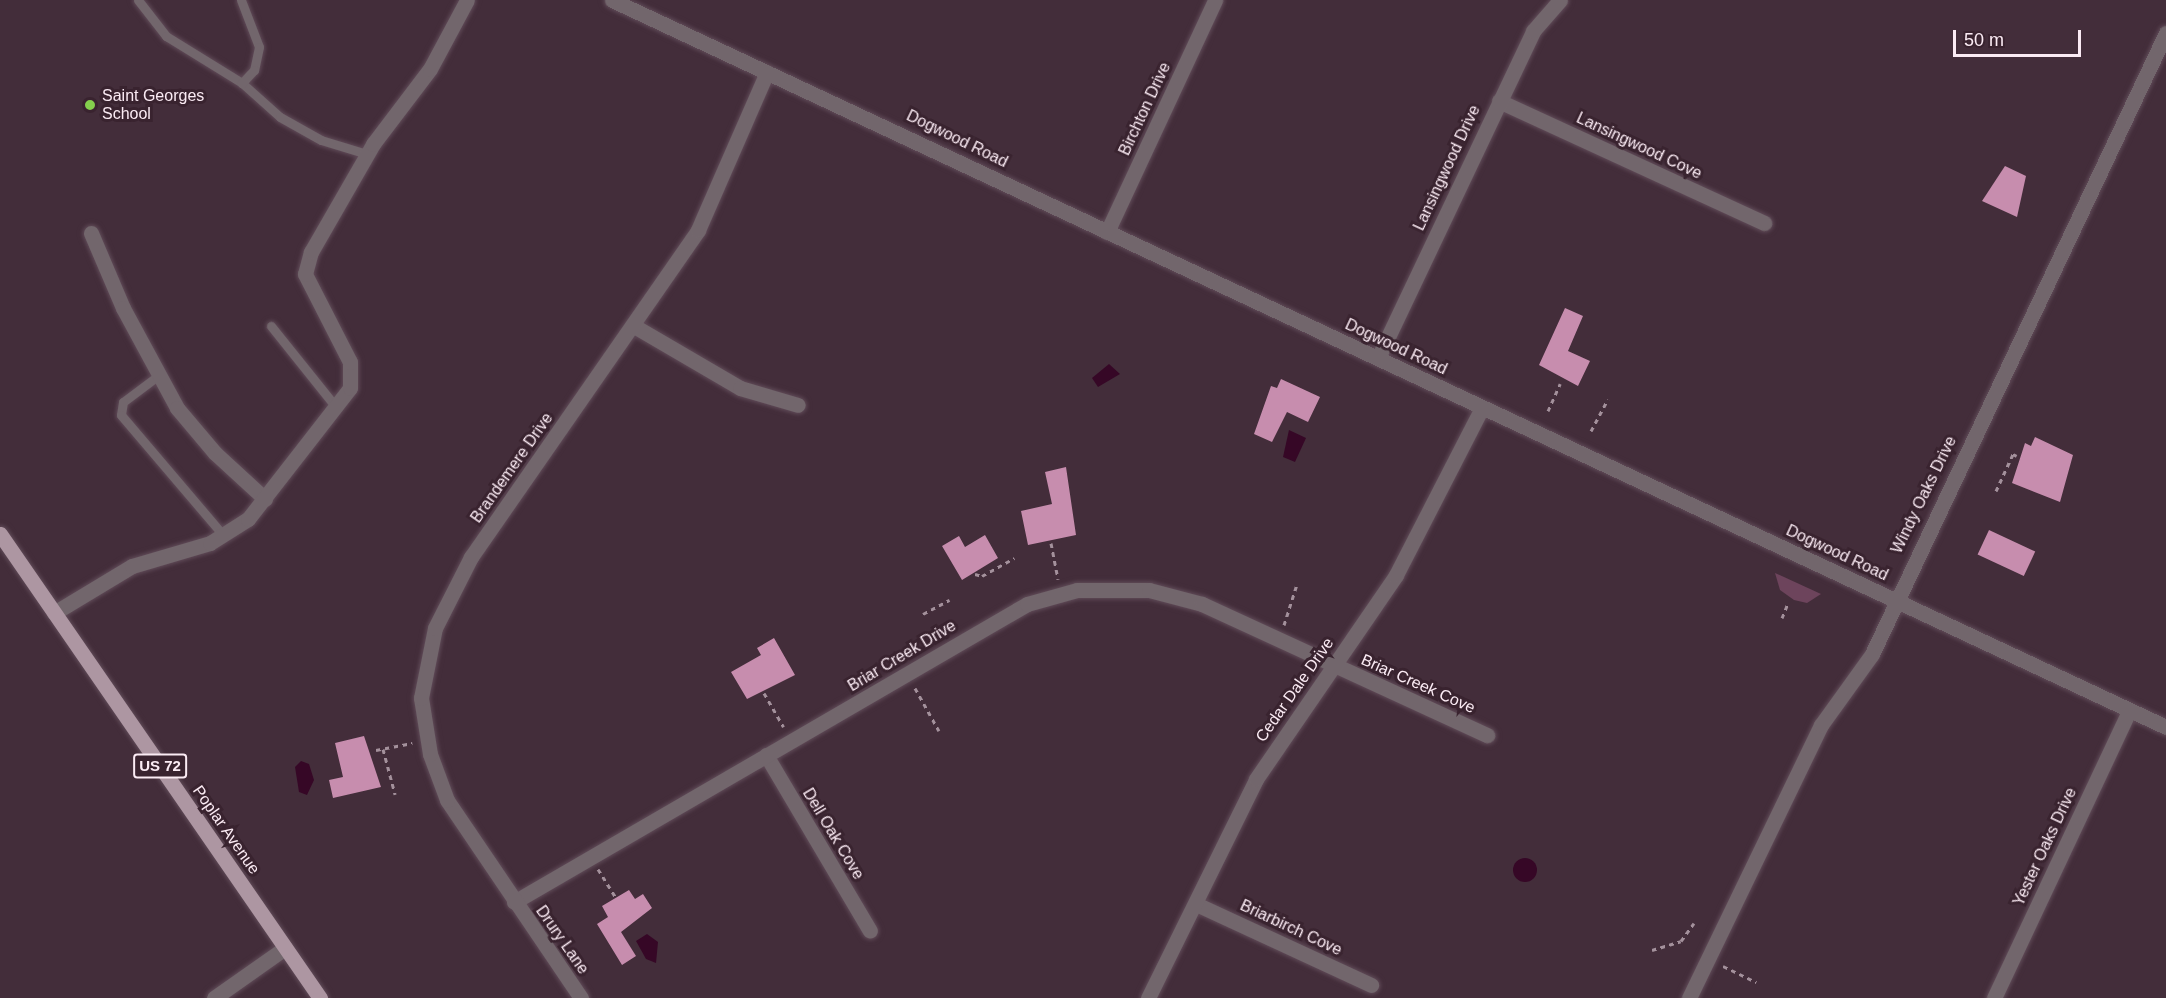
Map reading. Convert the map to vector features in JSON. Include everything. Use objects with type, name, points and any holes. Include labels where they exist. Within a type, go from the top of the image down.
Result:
[{"type":"main road","name":"Poplar Avenue","points":[[0,534],[320,998]]},
{"type":"street","points":[[54,613],[132,566],[223,535],[248,519],[350,388],[350,362],[305,274],[328,217],[367,154],[430,69],[467,0]]},
{"type":"street","name":"Dogwood Road","points":[[612,0],[2166,727]]},
{"type":"street","name":"Birchton Drive","points":[[1107,232],[1215,0]]},
{"type":"street","name":"Lansingwood Drive","points":[[1378,357],[1533,31],[1560,0]]},
{"type":"street","name":"Windy Oaks Drive","points":[[1689,998],[1821,724],[1872,654],[1895,599],[2162,51],[2166,33]]},
{"type":"street","name":"Brandemere Drive","points":[[514,902],[447,800],[430,754],[421,698],[435,628],[471,556],[634,326],[698,231],[767,72]]},
{"type":"street","name":"Lansingwood Cove","points":[[1499,101],[1764,223]]},
{"type":"street","points":[[91,233],[177,408],[215,453],[265,499]]},
{"type":"street","points":[[634,326],[740,388],[798,405]]},
{"type":"street","name":"Cedar Dale Drive","points":[[1148,998],[1256,779],[1335,666],[1420,534],[1482,408]]},
{"type":"street","name":"Briar Creek Drive","points":[[514,902],[1027,604],[1077,590],[1110,587],[1177,596],[1335,666]]},
{"type":"street","name":"Briar Creek Cove","points":[[1335,666],[1488,735]]},
{"type":"street","name":"Yester Oaks Drive","points":[[1994,998],[2129,711]]},
{"type":"street","name":"Dell Oak Cove","points":[[766,755],[870,931]]},
{"type":"street","name":"Drury Lane","points":[[514,902],[581,998]]},
{"type":"street","name":"Briarbirch Cove","points":[[1196,904],[1371,985]]},
{"type":"street","points":[[214,998],[285,948]]},
{"type":"lane","points":[[138,0],[166,36],[242,83],[280,117],[321,140],[367,154]]},
{"type":"lane","points":[[241,0],[258,47],[254,70],[242,83]]},
{"type":"lane","points":[[271,326],[335,406]]},
{"type":"lane","points":[[159,375],[123,402],[121,415],[223,535]]},
{"type":"path","points":[[1548,411],[1560,384]]},
{"type":"path","points":[[1591,432],[1608,399]]},
{"type":"path","points":[[1996,491],[2017,456]]},
{"type":"path","points":[[1051,543],[1059,582]]},
{"type":"path","points":[[975,574],[982,576],[1014,558]]},
{"type":"path","points":[[1283,628],[1297,584]]},
{"type":"path","points":[[923,614],[949,600]]},
{"type":"path","points":[[1782,618],[1788,603]]},
{"type":"path","points":[[912,684],[939,731]]},
{"type":"path","points":[[764,693],[785,729]]},
{"type":"path","points":[[376,750],[417,742]]},
{"type":"path","points":[[382,749],[395,794]]},
{"type":"path","points":[[596,866],[615,896]]},
{"type":"path","points":[[1652,950],[1681,941],[1694,923]]},
{"type":"path","points":[[1718,964],[1756,982]]},
{"type":"shaded area","points":[[1109,364],[1120,374],[1098,387],[1092,378]]},
{"type":"shaded area","points":[[1289,430],[1306,438],[1295,462],[1283,457]]},
{"type":"shaded area","points":[[1775,573],[1821,594],[1807,603],[1794,600],[1780,590]]},
{"type":"shaded area","points":[[301,761],[309,764],[314,780],[307,795],[299,792],[295,767]]},
{"type":"shaded area","points":[[1525,858],[1534,861],[1537,870],[1534,879],[1525,882],[1516,879],[1513,870],[1516,861]]},
{"type":"shaded area","points":[[647,934],[658,942],[656,963],[646,959],[636,941]]},
{"type":"building","points":[[2005,166],[2026,176],[2017,217],[1982,201]]},
{"type":"building","points":[[1565,308],[1583,316],[1568,351],[1590,361],[1578,386],[1539,365]]},
{"type":"building","points":[[1281,379],[1320,397],[1308,422],[1287,412],[1272,442],[1254,434],[1271,386],[1277,388]]},
{"type":"building","points":[[2035,437],[2073,455],[2060,502],[2012,483],[2025,443],[2031,446]]},
{"type":"building","points":[[1066,467],[1076,535],[1028,545],[1021,511],[1052,504],[1045,472]]},
{"type":"building","points":[[1989,530],[2035,552],[2024,576],[1978,554]]},
{"type":"building","points":[[985,535],[998,558],[962,580],[942,546],[959,536],[965,547]]},
{"type":"building","points":[[774,638],[795,675],[747,699],[731,672],[761,655],[757,648]]},
{"type":"building","points":[[364,736],[381,787],[333,798],[329,780],[343,777],[335,743]]},
{"type":"building","points":[[629,890],[635,899],[643,894],[652,908],[621,932],[636,956],[622,965],[597,924],[608,917],[602,906]]},
{"type":"place","name":"Saint Georges School","points":[[90,105]]}]
